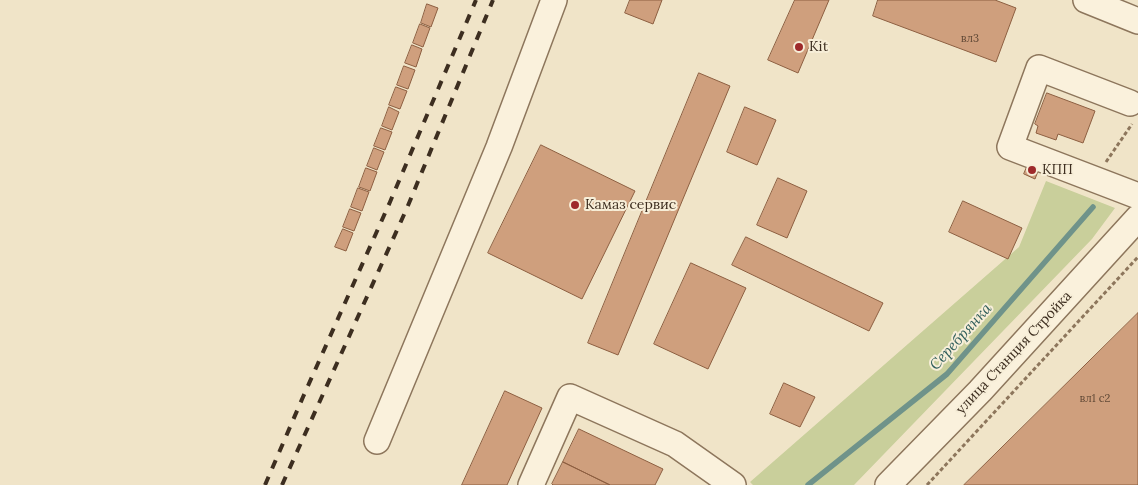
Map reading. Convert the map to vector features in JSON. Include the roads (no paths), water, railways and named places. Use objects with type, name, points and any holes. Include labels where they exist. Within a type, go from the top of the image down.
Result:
[{"type":"street","points":[[377,441],[499,147],[554,0]]},
{"type":"street","points":[[1086,0],[1138,21]]},
{"type":"street","points":[[1131,112],[1039,68],[1010,147],[1138,196]]},
{"type":"street","name":"улица Станция Стройка","points":[[888,485],[980,391],[1138,218]]},
{"type":"street","points":[[531,485],[570,397],[675,444],[733,485]]},
{"type":"waterway","name":"Серебрянка","points":[[808,485],[947,374],[1093,207]]},
{"type":"railway","points":[[265,485],[390,202],[476,0]]},
{"type":"railway","points":[[282,485],[407,208],[493,0]]},
{"type":"place","name":"Kit","points":[[799,47]]},
{"type":"place","name":"КПП","points":[[1032,170]]},
{"type":"place","name":"Камаз сервис","points":[[575,205]]}]
